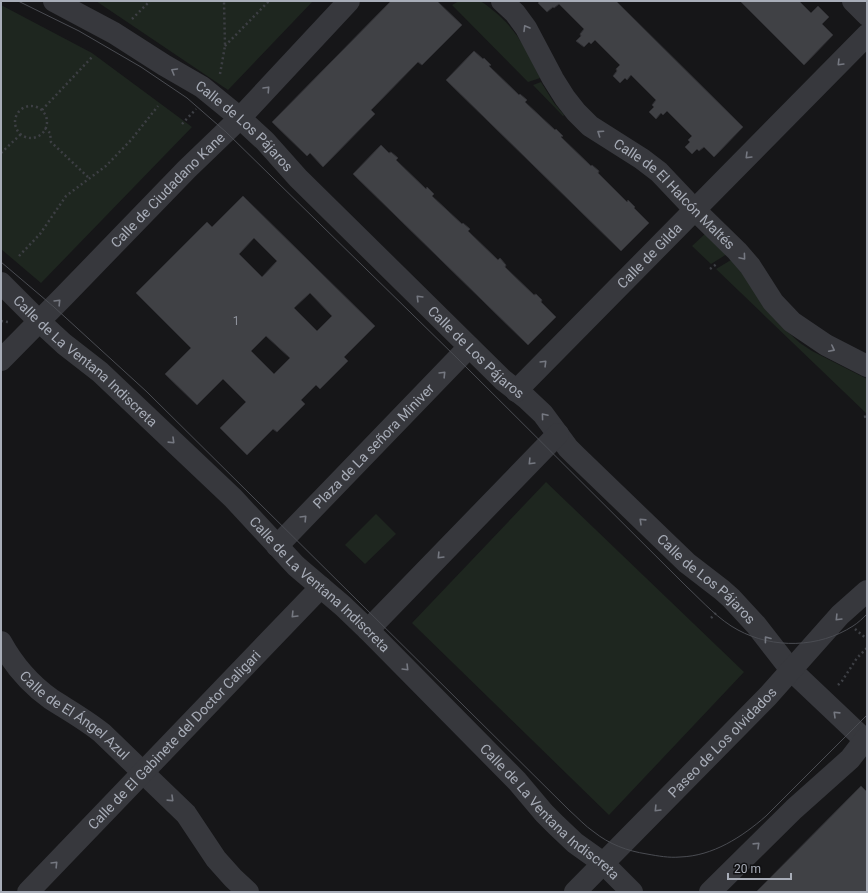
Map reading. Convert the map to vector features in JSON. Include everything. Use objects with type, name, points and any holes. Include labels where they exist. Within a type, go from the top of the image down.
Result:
[{"type":"street","name":"Calle de Los Pájaros","points":[[54,1],[114,33],[202,88],[240,118],[265,141],[303,183],[469,347],[503,380],[543,414],[568,448],[678,555],[736,602],[791,670],[866,740]]},
{"type":"street","name":"Calle de Ciudadano Kane","points":[[1,360],[187,169],[240,118],[349,1]]},
{"type":"street","name":"Calle de El Halcón Maltés","points":[[502,1],[515,13],[526,28],[553,79],[576,112],[590,126],[636,155],[659,172],[737,251],[750,266],[773,302],[792,322],[826,345],[867,366]]},
{"type":"street","points":[[853,1],[867,15]]},
{"type":"street","name":"Calle de Gilda","points":[[516,391],[867,35]]},
{"type":"street","name":"Calle de La Ventana Indiscreta","points":[[1,283],[39,321],[64,344],[100,372],[233,498],[296,566],[343,606],[368,630],[518,781],[544,813],[556,825],[575,843],[603,863],[632,892]]},
{"type":"street","name":"Plaza de La señora Miniver","points":[[277,546],[469,347]]},
{"type":"street","points":[[368,630],[558,434]]},
{"type":"street","name":"Calle de El Gabinete del Doctor Caligari","points":[[28,892],[321,587]]},
{"type":"street","name":"Paseo de Los olvidados","points":[[575,892],[762,701],[840,615],[867,591]]},
{"type":"street","name":"Calle de El Ángel Azul","points":[[1,642],[16,666],[32,683],[102,733],[186,814],[216,859],[248,892]]},
{"type":"street","points":[[710,892],[794,809],[850,759],[866,740]]},
{"type":"path","points":[[131,19],[150,1]]},
{"type":"path","points":[[220,75],[225,46],[224,1]]},
{"type":"path","points":[[225,46],[269,1]]},
{"type":"path","points":[[42,110],[93,56]]},
{"type":"path","points":[[33,106],[42,110],[45,114],[47,120],[45,128],[41,134],[36,137],[25,137],[17,130],[15,125],[16,116],[23,108],[33,106]]},
{"type":"path","points":[[19,256],[40,234],[66,196],[106,166],[131,140],[158,106]]},
{"type":"path","points":[[45,128],[50,133],[51,142],[89,178]]},
{"type":"path","points":[[1,153],[21,134]]},
{"type":"path","points":[[1,321],[9,322]]},
{"type":"path","points":[[823,701],[842,681],[857,658],[867,648]]},
{"type":"shaded area","points":[[96,1],[313,1],[228,90]]},
{"type":"shaded area","points":[[459,1],[480,1],[503,19],[516,34],[540,78],[528,82],[452,5]]},
{"type":"shaded area","points":[[1,5],[92,53],[192,127],[41,283],[1,249]]},
{"type":"shaded area","points":[[541,82],[554,103],[564,115],[563,116],[533,85]]},
{"type":"shaded area","points":[[706,233],[727,254],[711,264],[692,246]]},
{"type":"shaded area","points":[[731,260],[779,324],[800,343],[812,351],[867,379],[867,414],[716,269]]},
{"type":"shaded area","points":[[546,482],[744,672],[609,815],[412,623]]},
{"type":"shaded area","points":[[376,514],[396,534],[365,564],[345,545]]},
{"type":"building","points":[[391,1],[437,1],[462,25],[422,65],[418,62],[371,110],[375,114],[323,167],[310,153],[307,156],[272,122]]},
{"type":"building","points":[[540,1],[616,1],[743,127],[714,157],[704,147],[699,151],[697,149],[692,154],[685,147],[690,142],[688,140],[692,136],[667,111],[663,115],[661,113],[656,119],[649,112],[654,107],[652,105],[656,100],[631,75],[627,80],[625,78],[620,83],[613,76],[617,71],[616,69],[620,65],[595,40],[591,44],[589,42],[584,47],[576,41],[581,36],[580,34],[584,29],[559,4],[547,12],[538,3]]},
{"type":"building","points":[[740,1],[799,1],[811,13],[818,6],[829,17],[822,24],[833,35],[804,65]]},
{"type":"building","points":[[474,51],[483,59],[484,58],[491,65],[489,66],[519,95],[520,94],[527,100],[525,102],[555,130],[556,129],[563,136],[561,137],[591,166],[592,165],[599,171],[598,173],[627,202],[628,200],[649,223],[621,251],[446,80]]},
{"type":"building","points":[[381,145],[389,153],[391,152],[398,158],[396,160],[426,189],[427,187],[434,194],[432,196],[462,224],[463,223],[470,229],[468,231],[498,260],[500,258],[506,265],[505,267],[534,295],[536,294],[542,300],[541,302],[556,317],[528,345],[353,174]]},
{"type":"building","points":[[243,196],[375,326],[344,357],[348,361],[320,389],[316,385],[301,400],[305,404],[277,432],[273,429],[247,455],[220,428],[246,402],[223,379],[197,405],[165,374],[191,348],[136,293],[207,222],[212,227]],"holes":[[[254,238],[277,261],[262,277],[239,254]],[[310,293],[332,316],[317,331],[294,308]],[[266,336],[290,358],[274,374],[251,351]]]},
{"type":"building","points":[[861,786],[867,792],[867,892],[756,892]]},
{"type":"tram line","points":[[18,1],[79,31],[141,67],[187,98],[226,132],[458,359],[687,587],[724,621],[738,630],[752,636],[781,643],[796,643],[826,639],[855,625],[867,614]]},
{"type":"tram line","points":[[1,262],[54,307],[147,392],[569,810],[591,830],[612,843],[625,849],[640,853],[672,857],[692,856],[726,844],[737,838],[766,816],[867,715]]}]
